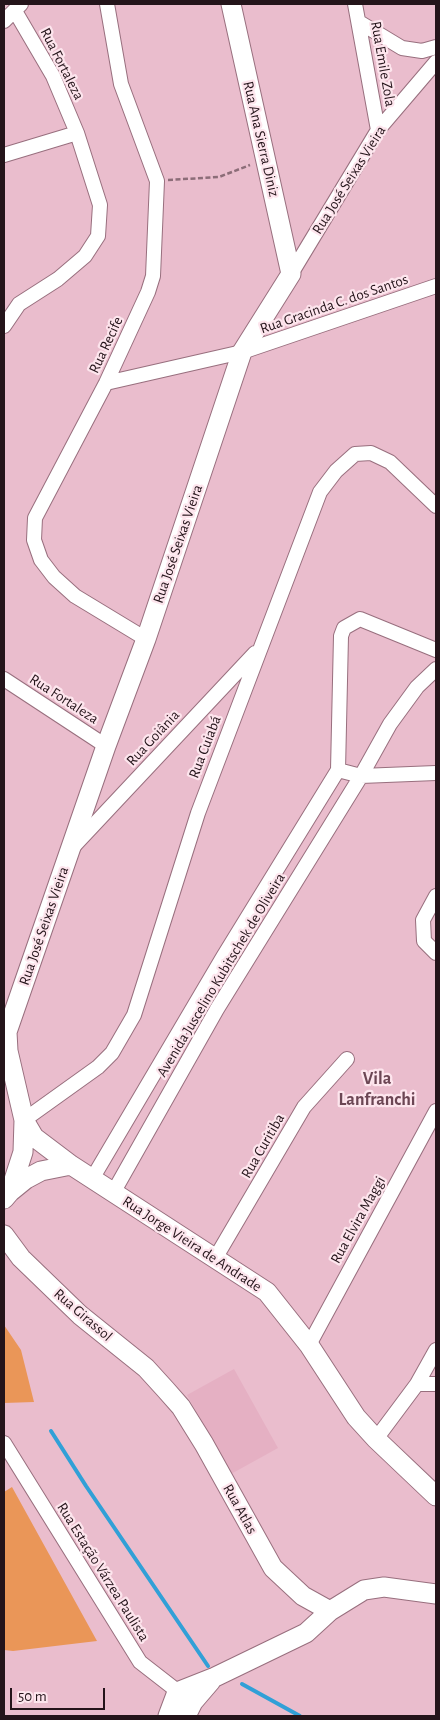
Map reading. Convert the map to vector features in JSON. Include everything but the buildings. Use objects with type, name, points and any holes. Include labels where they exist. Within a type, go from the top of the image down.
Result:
[{"type":"street","name":"Rua Recife","points":[[107,4],[121,84],[157,181],[152,276],[148,292],[106,383],[35,518],[34,540],[41,560],[54,578],[88,605],[146,639]]},
{"type":"street","name":"Rua Ana Sierra Diniz","points":[[231,4],[291,274]]},
{"type":"street","name":"Rua Emile Zola","points":[[355,4],[378,130]]},
{"type":"street","points":[[4,21],[18,7]]},
{"type":"street","name":"Rua Fortaleza","points":[[4,326],[19,304],[58,279],[85,256],[98,236],[100,205],[77,133],[53,76],[18,7]]},
{"type":"street","points":[[359,22],[402,48],[422,51],[436,47]]},
{"type":"street","name":"Rua José Seixas Vieira","points":[[7,1064],[7,1032],[106,746],[146,639],[242,352],[378,130],[436,62]]},
{"type":"street","points":[[4,155],[77,133]]},
{"type":"street","name":"Rua Gracinda C. dos Santos","points":[[106,383],[242,352],[436,286]]},
{"type":"street","name":"Rua Cuiabá","points":[[24,1120],[98,1067],[112,1053],[134,1015],[198,813],[320,492],[336,471],[355,454],[372,453],[390,462],[436,506]]},
{"type":"street","points":[[436,650],[360,620],[344,628],[341,636],[338,770],[361,776],[436,773]]},
{"type":"street","name":"Rua Goiânia","points":[[70,850],[260,648]]},
{"type":"street","name":"Avenida Juscelino Kubitschek de Oliveira","points":[[113,1193],[217,1009],[361,776],[390,724],[417,687],[436,669]]},
{"type":"street","name":"Rua Fortaleza","points":[[4,679],[106,746]]},
{"type":"street","name":"Avenida Juscelino Kubitschek de Oliveira","points":[[92,1179],[197,1000],[338,770]]},
{"type":"street","points":[[436,896],[423,920],[424,941],[436,953]]},
{"type":"street","points":[[197,1000],[217,1009]]},
{"type":"street","name":"Rua Curitiba","points":[[216,1257],[304,1107],[347,1059]]},
{"type":"street","name":"Rua Jorge Vieira de Andrade","points":[[7,1064],[24,1120],[34,1137],[113,1193],[216,1257],[267,1292],[309,1345],[356,1417],[376,1439],[436,1496]]},
{"type":"street","name":"Rua Elvira Maggi","points":[[309,1345],[436,1111]]},
{"type":"street","points":[[7,1196],[23,1152],[24,1120]]},
{"type":"street","points":[[7,1196],[41,1171],[71,1165]]},
{"type":"street","name":"Rua Girassol","points":[[4,1235],[21,1258],[67,1302],[146,1368],[166,1390]]},
{"type":"street","points":[[376,1439],[417,1384],[436,1350]]},
{"type":"street","points":[[417,1384],[436,1384]]},
{"type":"street","name":"Rua Atlas","points":[[166,1390],[190,1422],[273,1568],[302,1596],[330,1611]]},
{"type":"street","name":"Rua Estação Várzea Paulista","points":[[4,1443],[140,1662],[185,1703]]},
{"type":"street","points":[[168,1716],[215,1678],[306,1633],[330,1611],[364,1590],[384,1587],[436,1594]]},
{"type":"path","points":[[157,181],[219,177],[266,159]]},
{"type":"shaded area","points":[[4,1325],[21,1350],[34,1402],[4,1403]]},
{"type":"shaded area","points":[[234,1369],[278,1448],[231,1474],[187,1395]]},
{"type":"shaded area","points":[[12,1487],[97,1641],[13,1651],[4,1650],[4,1492]]},
{"type":"waterway","points":[[51,1431],[208,1666]]},
{"type":"waterway","points":[[242,1684],[300,1716]]},
{"type":"district","name":"Vila Lanfranchi","points":[[377,1089]]}]
